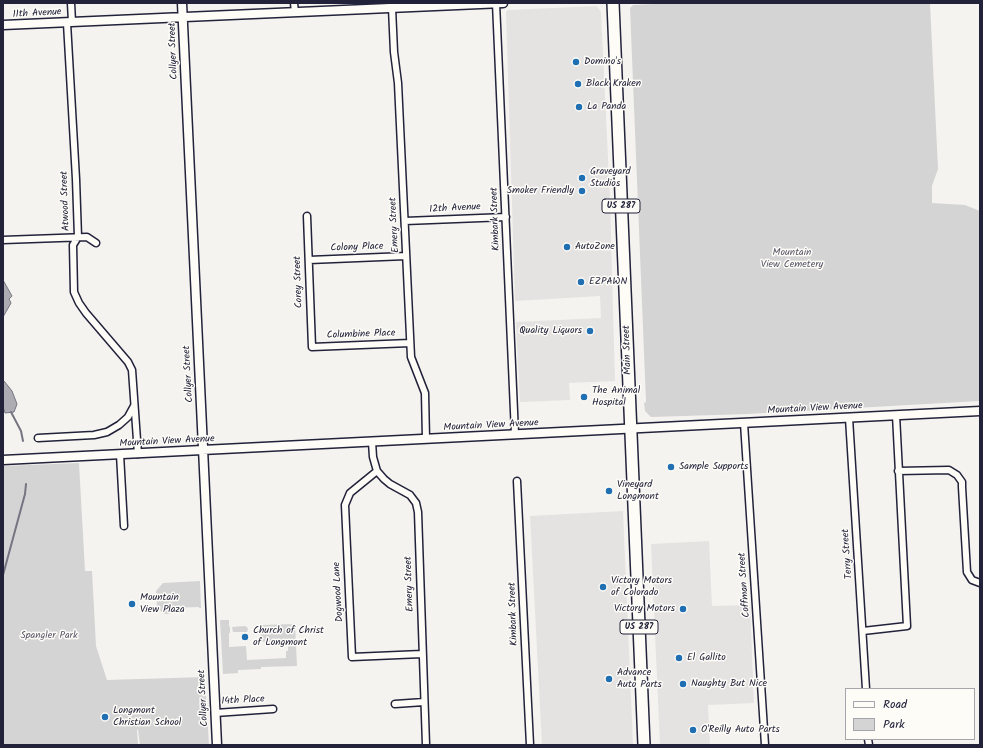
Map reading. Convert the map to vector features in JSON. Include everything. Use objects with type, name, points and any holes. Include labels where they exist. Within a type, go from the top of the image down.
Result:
[{"type":"highway","name":"Main Street","points":[[613,3],[644,745]]},
{"type":"street","name":"Atwood Street","points":[[71,3],[70,22],[78,237],[73,245],[74,292],[86,313],[128,362],[132,370],[138,454]]},
{"type":"street","name":"Collyer Street","points":[[182,3],[216,745]]},
{"type":"street","points":[[294,3],[295,12]]},
{"type":"street","name":"Kimbark Street","points":[[496,3],[515,434]]},
{"type":"street","name":"11th Avenue","points":[[3,26],[396,6],[503,3]]},
{"type":"street","name":"Emery Street","points":[[396,6],[394,52],[398,83],[411,358],[425,393],[426,439]]},
{"type":"street","name":"Corey Street","points":[[307,216],[312,346]]},
{"type":"street","name":"12th Avenue","points":[[405,222],[506,217]]},
{"type":"street","points":[[3,240],[87,237],[96,243]]},
{"type":"street","name":"Colony Place","points":[[308,260],[406,256]]},
{"type":"street","name":"Columbine Place","points":[[312,346],[410,343]]},
{"type":"street","points":[[38,438],[94,435],[107,432],[119,425],[128,417],[134,406]]},
{"type":"street","name":"Mountain View Avenue","points":[[3,460],[980,411]]},
{"type":"street","points":[[863,631],[907,626],[896,415]]},
{"type":"street","name":"Terry Street","points":[[849,418],[866,688]]},
{"type":"street","name":"Coffman Street","points":[[744,423],[765,745]]},
{"type":"street","name":"Emery Street","points":[[372,442],[373,457],[378,471],[390,484],[410,495],[416,503],[418,512],[426,745]]},
{"type":"street","points":[[120,454],[124,526]]},
{"type":"street","points":[[898,471],[949,470],[955,473],[960,479],[962,487],[967,572],[972,580],[980,583]]},
{"type":"street","name":"Dogwood Lane","points":[[378,471],[350,493],[345,505],[352,657],[422,654]]},
{"type":"street","name":"Kimbark Street","points":[[518,481],[530,745]]},
{"type":"street","points":[[395,704],[424,702]]},
{"type":"street","name":"14th Place","points":[[215,712],[273,709]]},
{"type":"shaded area","points":[[597,6],[601,12],[610,200],[615,381],[569,383],[570,400],[520,402],[516,322],[601,318],[600,296],[515,301],[506,12],[508,10]]},
{"type":"shaded area","points":[[3,280],[12,296],[9,299],[11,303],[3,317]]},
{"type":"shaded area","points":[[3,381],[12,391],[17,404],[14,412],[5,413],[3,407]]},
{"type":"shaded area","points":[[623,511],[633,745],[542,745],[530,516]]},
{"type":"shaded area","points":[[709,541],[712,606],[750,605],[754,703],[708,705],[710,745],[660,745],[651,544]]},
{"type":"green space","name":"Mountain View Cemetery","points":[[674,3],[930,3],[938,169],[932,186],[932,203],[965,205],[980,211],[980,401],[748,414],[651,417],[645,411],[644,403],[646,402],[630,8],[633,5]]},
{"type":"green space","name":"Spangler Park","points":[[79,463],[85,571],[92,571],[96,646],[107,680],[205,677],[209,745],[140,745],[138,729],[138,745],[4,745],[4,466]]},
{"type":"green space","points":[[200,581],[201,608],[170,608],[170,614],[164,614],[157,607],[156,591],[163,583]]},
{"type":"green space","points":[[220,620],[229,620],[229,647],[246,646],[247,660],[286,658],[288,644],[285,641],[261,642],[260,627],[261,625],[295,624],[297,666],[261,667],[261,669],[238,670],[238,673],[223,674]]},
{"type":"green space","points":[[245,626],[248,628],[247,632],[233,632],[232,627]]},
{"type":"waterway","points":[[11,412],[21,431],[23,441]]},
{"type":"waterway","points":[[3,575],[25,494],[26,484]]},
{"type":"place","name":"Domino's","points":[[576,62]]},
{"type":"place","name":"Black Kraken","points":[[578,84]]},
{"type":"place","name":"La Panda","points":[[579,107]]},
{"type":"place","name":"Graveyard Studios","points":[[582,178]]},
{"type":"place","name":"Smoker Friendly","points":[[582,191]]},
{"type":"place","name":"AutoZone","points":[[567,247]]},
{"type":"place","name":"EZPAWN","points":[[581,282]]},
{"type":"place","name":"Quality Liquors","points":[[590,331]]},
{"type":"place","name":"The Animal Hospital","points":[[584,397]]},
{"type":"place","name":"Sample Supports","points":[[671,467]]},
{"type":"place","name":"Vineyard Longmont","points":[[609,491]]},
{"type":"place","name":"Victory Motors of Colorado","points":[[603,587]]},
{"type":"place","name":"Mountain View Plaza","points":[[132,604]]},
{"type":"place","name":"Victory Motors","points":[[683,609]]},
{"type":"place","name":"Church of Christ of Longmont","points":[[245,637]]},
{"type":"place","name":"El Gallito","points":[[679,658]]},
{"type":"place","name":"Advance Auto Parts","points":[[609,679]]},
{"type":"place","name":"Naughty But Nice","points":[[683,684]]},
{"type":"place","name":"Longmont Christian School","points":[[105,717]]},
{"type":"place","name":"O'Reilly Auto Parts","points":[[693,730]]}]
